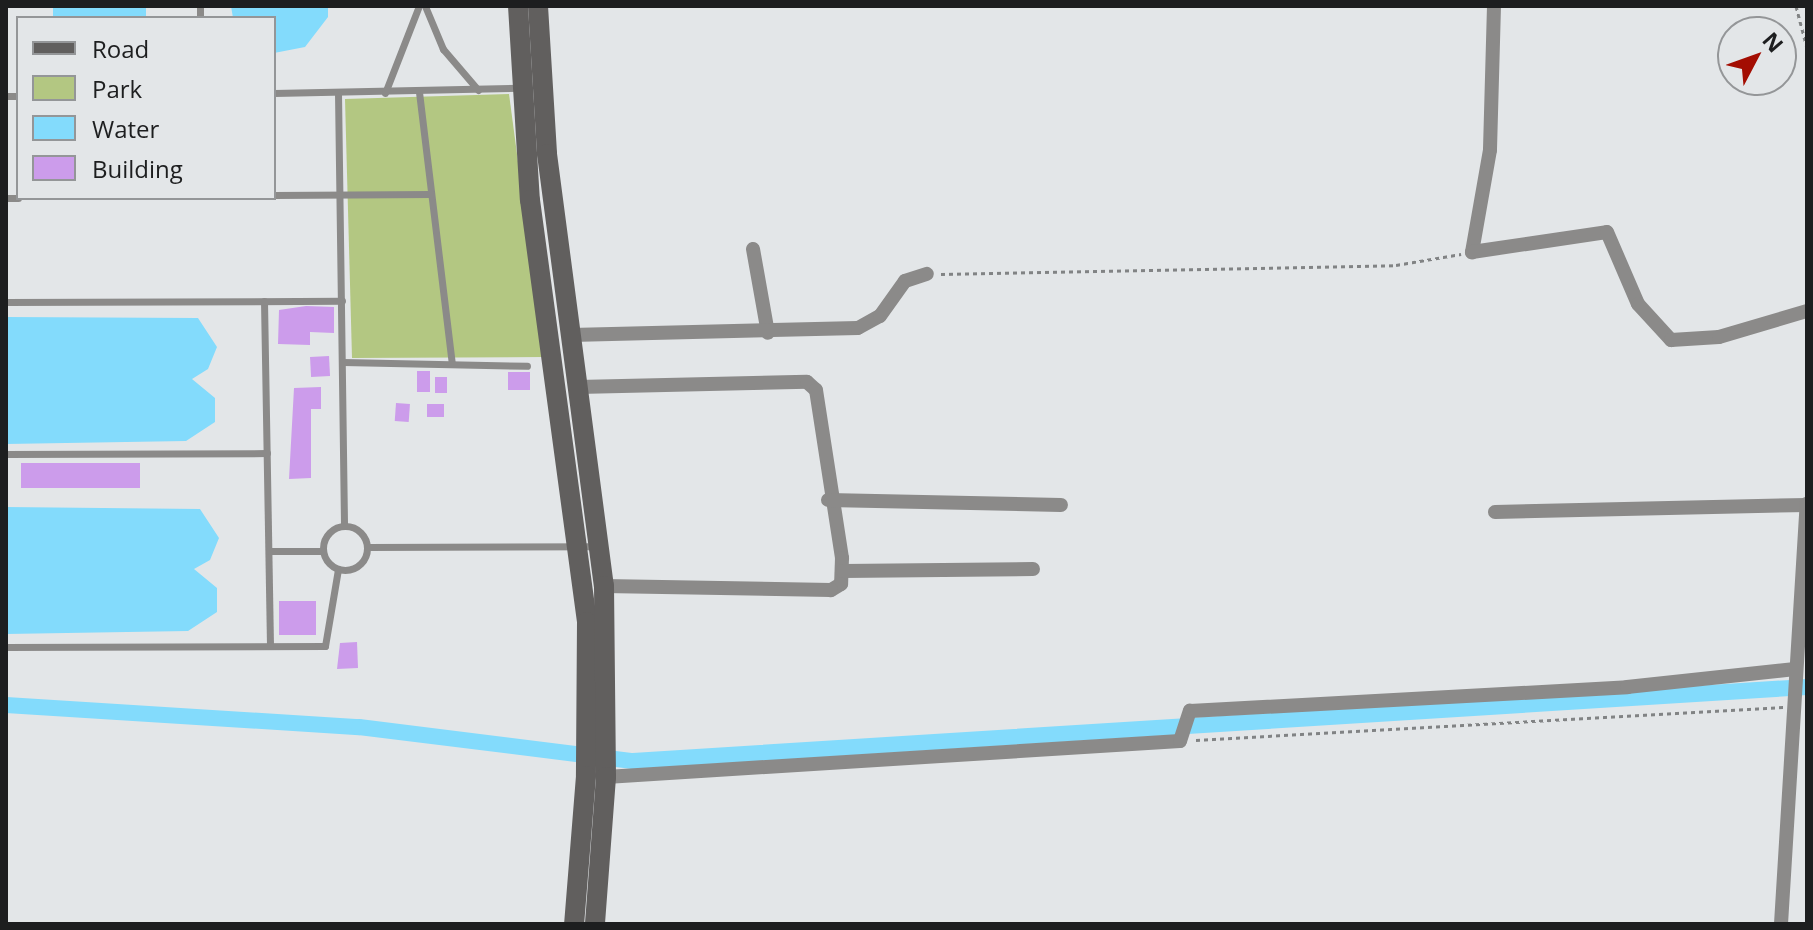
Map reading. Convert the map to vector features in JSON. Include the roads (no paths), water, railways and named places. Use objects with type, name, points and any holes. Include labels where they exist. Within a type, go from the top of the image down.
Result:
[{"type":"street","points":[[518,6],[590,546],[604,586],[606,777],[595,924]]},
{"type":"street","points":[[538,6],[530,88],[578,387],[590,546],[588,725],[574,924]]},
{"type":"street","points":[[1494,6],[1490,150],[1472,252],[1607,232],[1638,304],[1671,340],[1719,337],[1807,311]]},
{"type":"street","points":[[753,249],[768,333]]},
{"type":"street","points":[[571,335],[768,333],[870,324],[905,281],[927,274]]},
{"type":"street","points":[[578,387],[807,382],[816,390],[828,500],[843,571],[831,590],[604,586]]},
{"type":"street","points":[[828,500],[1061,505]]},
{"type":"street","points":[[1495,512],[1807,504],[1781,924]]},
{"type":"street","points":[[843,571],[1033,569]]},
{"type":"street","points":[[606,777],[1183,731],[1190,711],[1795,675]]},
{"type":"lane","points":[[385,93],[419,6]]},
{"type":"lane","points":[[425,6],[443,49],[478,90]]},
{"type":"lane","points":[[276,93],[530,88]]},
{"type":"lane","points":[[419,92],[452,364]]},
{"type":"lane","points":[[338,93],[344,525]]},
{"type":"lane","points":[[276,195],[431,194]]},
{"type":"lane","points":[[264,301],[270,646]]},
{"type":"lane","points":[[6,302],[342,301]]},
{"type":"lane","points":[[343,362],[527,366]]},
{"type":"lane","points":[[6,454],[267,453]]},
{"type":"lane","points":[[323,551],[329,533],[344,525],[360,531],[368,547]]},
{"type":"lane","points":[[368,547],[590,546]]},
{"type":"lane","points":[[338,569],[355,568],[368,547]]},
{"type":"lane","points":[[269,551],[323,551]]},
{"type":"lane","points":[[6,647],[325,646],[338,569],[323,551]]},
{"type":"water","points":[[53,6],[146,6],[146,16],[53,16]]},
{"type":"water","points":[[231,6],[328,6],[328,17],[305,47],[276,53],[276,16],[233,16]]},
{"type":"water","points":[[6,317],[198,318],[217,347],[208,369],[192,379],[215,398],[215,422],[186,441],[6,444]]},
{"type":"water","points":[[6,507],[200,509],[219,538],[210,560],[194,569],[217,588],[217,612],[188,631],[6,634]]},
{"type":"waterway","points":[[6,705],[359,727],[633,761],[1807,687]]}]
